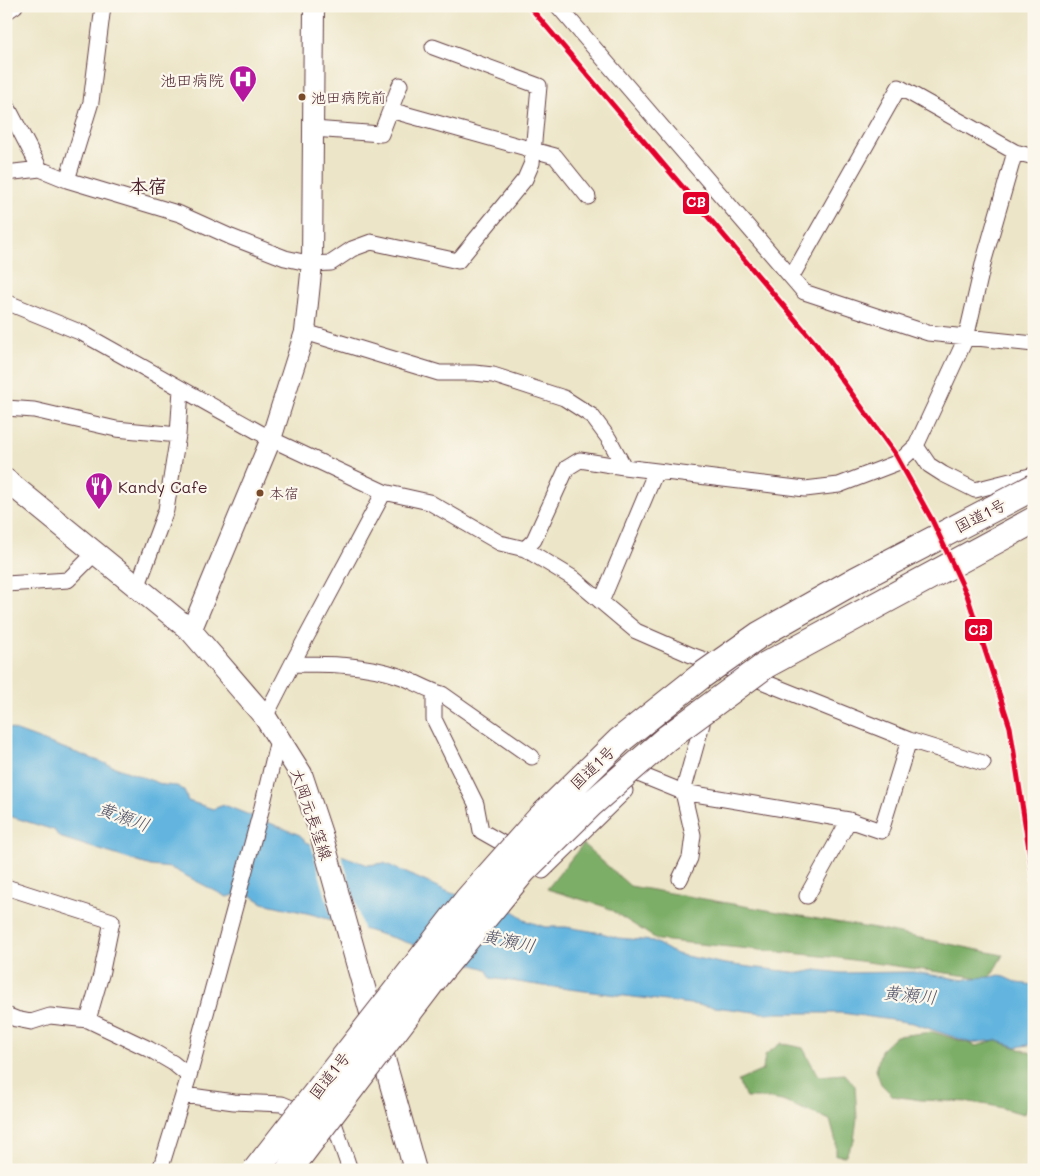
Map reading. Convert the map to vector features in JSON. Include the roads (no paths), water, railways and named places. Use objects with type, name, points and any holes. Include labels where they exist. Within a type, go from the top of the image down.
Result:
[{"type":"highway","name":"国道1号","points":[[256,1170],[467,900],[539,818],[619,741],[694,681],[758,635],[856,580],[1034,487]]},
{"type":"highway","name":"国道1号","points":[[289,1170],[444,966],[523,871],[597,798],[667,738],[766,665],[1034,520]]},
{"type":"main road","name":"大岡元長窪線","points":[[6,480],[191,632],[265,717],[302,774],[322,834],[415,1170]]},
{"type":"street","points":[[6,12],[15,6]]},
{"type":"street","points":[[67,180],[91,102],[103,6]]},
{"type":"street","points":[[191,632],[271,439],[305,332],[312,264],[314,6]]},
{"type":"street","points":[[558,6],[804,292],[928,333],[1034,344]]},
{"type":"street","points":[[6,173],[40,169],[67,180],[180,214],[231,237],[285,258],[312,264],[331,262],[352,249],[372,242],[458,262],[525,179],[532,163],[534,150],[539,86],[433,47]]},
{"type":"street","points":[[313,129],[380,134],[400,85]]},
{"type":"street","points":[[792,276],[899,87],[1015,152],[1034,157]]},
{"type":"street","points":[[6,104],[40,169]]},
{"type":"street","points":[[390,110],[554,156],[588,197]]},
{"type":"street","points":[[525,549],[534,540],[567,468],[580,460],[806,489],[839,485],[899,462],[916,446],[966,338],[984,260],[1015,152]]},
{"type":"street","points":[[6,302],[82,332],[271,439],[384,492],[429,502],[500,543],[525,549],[573,578],[636,631],[691,655],[909,740],[983,763]]},
{"type":"street","points":[[305,332],[438,374],[474,373],[493,375],[564,398],[592,416],[609,439],[624,467]]},
{"type":"street","points":[[137,588],[166,510],[178,435],[181,389]]},
{"type":"street","points":[[6,408],[34,410],[116,429],[178,435]]},
{"type":"street","points":[[916,446],[929,464],[943,474],[976,490],[1034,475]]},
{"type":"street","points":[[601,602],[656,471]]},
{"type":"street","points":[[265,717],[384,492]]},
{"type":"street","points":[[434,692],[434,719],[476,804],[480,831],[518,852],[543,872],[641,775],[702,724],[764,682],[838,636],[1034,532]]},
{"type":"street","points":[[6,584],[68,580],[94,554]]},
{"type":"street","points":[[292,664],[375,669],[398,675],[442,694],[532,757]]},
{"type":"street","points":[[680,879],[690,858],[694,835],[683,792],[702,724]]},
{"type":"street","points":[[160,1170],[190,1076],[232,912],[262,807],[279,736]]},
{"type":"street","points":[[641,775],[683,792],[850,820],[881,831],[909,740]]},
{"type":"street","points":[[807,896],[850,820]]},
{"type":"street","points":[[6,887],[112,921],[101,975],[88,1020]]},
{"type":"street","points":[[6,1015],[32,1022],[50,1016],[88,1020],[173,1062],[190,1076]]},
{"type":"street","points":[[184,1095],[234,1102],[282,1104],[335,1126],[350,1170]]},
{"type":"water","name":"黄瀬川","points":[[6,727],[164,785],[177,786],[184,790],[188,801],[213,809],[224,805],[300,835],[306,842],[368,865],[384,863],[451,893],[514,911],[524,920],[545,927],[566,927],[602,933],[618,938],[653,941],[676,954],[725,964],[800,973],[816,970],[842,973],[913,972],[964,980],[1000,975],[1017,983],[1034,985],[1034,1044],[1017,1047],[995,1040],[971,1043],[913,1023],[842,1013],[763,1013],[491,978],[486,969],[397,939],[311,914],[263,903],[246,892],[227,897],[171,868],[151,866],[59,837],[54,830],[6,815]]},
{"type":"place","name":"池田病院前","points":[[302,97]]},
{"type":"place","name":"池田病院","points":[[243,103]]},
{"type":"place","name":"本宿","points":[[260,493]]},
{"type":"place","name":"Kandy Cafe","points":[[99,510]]},
{"type":"district","name":"本宿","points":[[148,185]]}]
